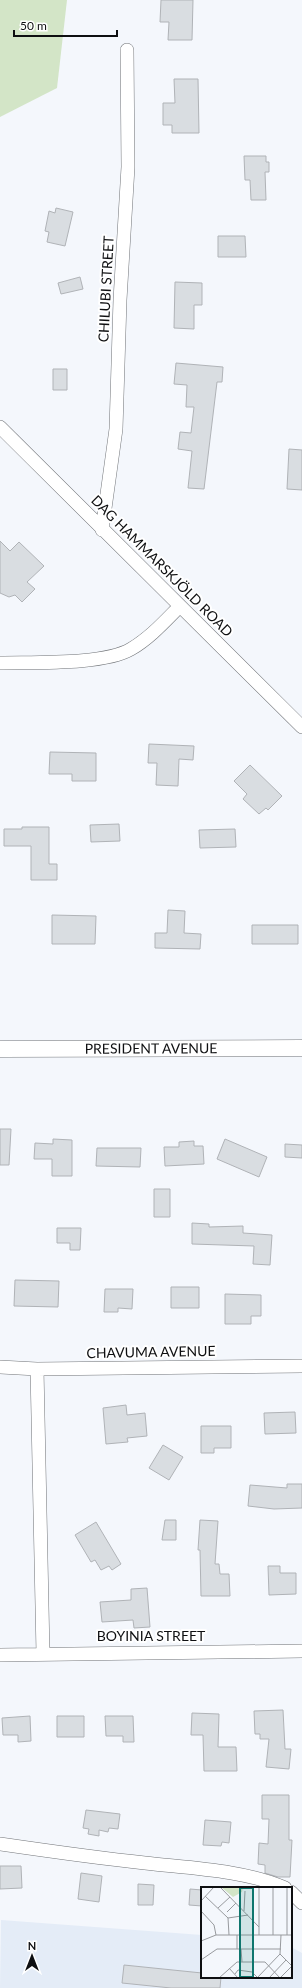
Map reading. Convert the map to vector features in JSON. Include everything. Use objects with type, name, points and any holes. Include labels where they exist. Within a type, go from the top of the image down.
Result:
[{"type":"street","name":"CHILUBI STREET","points":[[102,530],[116,429],[120,300],[128,167],[126,50]]},
{"type":"street","name":"DAG HAMMARSKJÖLD ROAD","points":[[0,427],[302,727]]},
{"type":"street","points":[[0,663],[97,660],[130,650],[146,638],[180,606]]},
{"type":"street","name":"PRESIDENT AVENUE","points":[[0,1049],[302,1048]]},
{"type":"street","name":"CHAVUMA AVENUE","points":[[0,1367],[37,1369],[302,1366]]},
{"type":"street","points":[[37,1369],[43,1653]]},
{"type":"street","name":"BOYINIA STREET","points":[[0,1655],[43,1653],[302,1651]]},
{"type":"street","points":[[0,1844],[100,1859],[214,1871],[261,1880],[282,1887]]},
{"type":"street","points":[[292,1893],[302,1902]]},
{"type":"shaded area","points":[[1,1920],[201,1935],[201,1978],[292,1978],[292,1948],[302,1953],[302,1988],[0,1988]]},
{"type":"green space","points":[[0,0],[67,0],[57,88],[0,117]]},
{"type":"building","points":[[161,0],[193,0],[192,40],[168,40],[169,22],[160,22]]},
{"type":"building","points":[[174,79],[198,79],[199,133],[172,133],[172,125],[163,125],[163,103],[175,103]]},
{"type":"building","points":[[244,156],[266,156],[266,162],[269,162],[269,172],[265,172],[266,200],[251,200],[250,180],[245,180]]},
{"type":"building","points":[[56,208],[73,212],[65,246],[47,242],[49,232],[45,231],[49,211],[55,213]]},
{"type":"building","points":[[218,236],[245,236],[246,257],[218,257]]},
{"type":"building","points":[[80,277],[83,289],[61,294],[58,283]]},
{"type":"building","points":[[175,282],[202,283],[202,305],[194,305],[194,329],[174,328]]},
{"type":"building","points":[[176,363],[223,367],[222,382],[217,382],[204,489],[188,488],[192,451],[178,449],[180,432],[191,433],[194,407],[186,407],[187,385],[174,384]]},
{"type":"building","points":[[53,369],[67,369],[67,390],[53,390]]},
{"type":"building","points":[[289,449],[302,450],[302,490],[287,489]]},
{"type":"building","points":[[0,541],[10,551],[19,542],[44,566],[27,582],[35,589],[22,602],[15,595],[9,597],[0,593]]},
{"type":"building","points":[[149,744],[194,746],[193,760],[179,759],[178,786],[156,785],[157,763],[148,763]]},
{"type":"building","points":[[50,752],[96,753],[96,781],[72,781],[72,774],[49,774]]},
{"type":"building","points":[[250,765],[282,796],[268,810],[266,808],[259,814],[243,799],[247,794],[234,781]]},
{"type":"building","points":[[119,824],[120,841],[91,842],[90,825]]},
{"type":"building","points":[[22,827],[49,827],[49,864],[57,864],[57,880],[31,880],[31,846],[4,846],[4,829],[22,829]]},
{"type":"building","points":[[235,829],[236,847],[200,848],[199,830]]},
{"type":"building","points":[[168,910],[185,911],[184,933],[201,934],[200,949],[155,948],[155,933],[167,933]]},
{"type":"building","points":[[52,915],[96,916],[95,944],[52,944]]},
{"type":"building","points":[[252,925],[298,925],[298,944],[252,944]]},
{"type":"building","points":[[0,1129],[11,1129],[9,1165],[0,1165]]},
{"type":"building","points":[[53,1139],[72,1140],[72,1176],[52,1176],[52,1159],[34,1159],[35,1143],[53,1144]]},
{"type":"building","points":[[225,1139],[267,1157],[259,1177],[217,1159]]},
{"type":"building","points":[[194,1141],[194,1146],[203,1146],[204,1164],[165,1166],[164,1147],[179,1147],[179,1142]]},
{"type":"building","points":[[285,1144],[302,1145],[302,1158],[285,1157]]},
{"type":"building","points":[[97,1148],[141,1148],[140,1167],[96,1166]]},
{"type":"building","points":[[154,1189],[170,1189],[170,1217],[154,1217]]},
{"type":"building","points":[[192,1223],[209,1224],[209,1227],[243,1226],[243,1233],[272,1235],[270,1265],[253,1264],[254,1246],[192,1244]]},
{"type":"building","points":[[57,1228],[81,1228],[80,1250],[70,1250],[70,1243],[57,1243]]},
{"type":"building","points":[[15,1280],[59,1281],[58,1307],[14,1306]]},
{"type":"building","points":[[171,1287],[199,1287],[199,1308],[171,1308]]},
{"type":"building","points":[[105,1289],[133,1289],[132,1309],[118,1308],[118,1312],[104,1312]]},
{"type":"building","points":[[225,1294],[261,1295],[261,1316],[251,1316],[251,1324],[225,1324]]},
{"type":"building","points":[[126,1405],[127,1415],[145,1413],[147,1436],[127,1438],[128,1442],[106,1444],[103,1408]]},
{"type":"building","points":[[295,1412],[296,1433],[265,1434],[264,1413]]},
{"type":"building","points":[[201,1426],[231,1426],[231,1448],[214,1448],[214,1453],[201,1453]]},
{"type":"building","points":[[163,1445],[183,1457],[169,1480],[149,1468]]},
{"type":"building","points":[[287,1484],[302,1484],[302,1508],[274,1509],[248,1506],[250,1485],[287,1488]]},
{"type":"building","points":[[165,1520],[176,1520],[176,1540],[162,1540]]},
{"type":"building","points":[[200,1520],[218,1521],[215,1564],[219,1564],[220,1574],[229,1574],[230,1596],[201,1596],[200,1550],[198,1550]]},
{"type":"building","points":[[96,1522],[121,1564],[112,1570],[109,1566],[101,1570],[95,1560],[91,1562],[75,1535]]},
{"type":"building","points":[[268,1566],[280,1566],[280,1573],[296,1573],[296,1594],[269,1595]]},
{"type":"building","points":[[147,1588],[150,1627],[134,1628],[133,1620],[102,1622],[100,1602],[131,1600],[131,1589]]},
{"type":"building","points":[[283,1710],[285,1749],[291,1749],[289,1769],[266,1767],[269,1739],[260,1739],[260,1734],[255,1734],[254,1711]]},
{"type":"building","points":[[192,1713],[219,1714],[218,1747],[236,1747],[237,1771],[204,1771],[203,1735],[191,1735]]},
{"type":"building","points":[[30,1716],[31,1741],[18,1742],[18,1735],[3,1735],[2,1718]]},
{"type":"building","points":[[57,1716],[84,1716],[84,1737],[57,1737]]},
{"type":"building","points":[[105,1716],[133,1716],[134,1742],[123,1742],[123,1736],[106,1736]]},
{"type":"building","points":[[262,1795],[289,1795],[289,1840],[292,1840],[290,1877],[278,1877],[265,1873],[265,1865],[258,1864],[259,1843],[268,1844],[269,1819],[262,1819]]},
{"type":"building","points":[[86,1810],[120,1814],[118,1829],[109,1828],[108,1832],[99,1830],[99,1836],[88,1834],[89,1829],[83,1828]]},
{"type":"building","points":[[205,1820],[231,1822],[229,1843],[222,1842],[221,1846],[203,1845]]},
{"type":"building","points":[[0,1866],[21,1866],[22,1888],[0,1889]]},
{"type":"building","points":[[81,1873],[102,1876],[99,1902],[78,1899]]},
{"type":"building","points":[[138,1884],[154,1885],[153,1905],[138,1905]]},
{"type":"building","points":[[190,1889],[201,1890],[201,1906],[189,1905]]},
{"type":"building","points":[[124,1965],[201,1973],[201,1978],[221,1978],[220,1988],[171,1988],[122,1983]]}]
